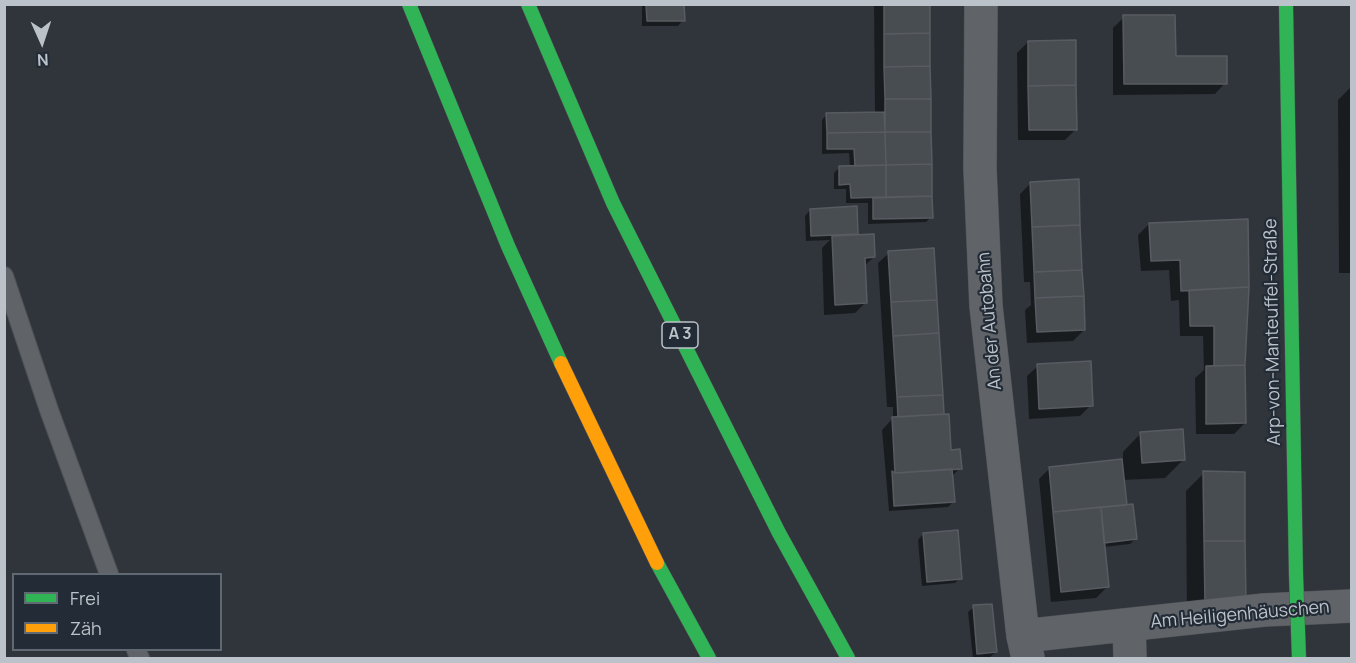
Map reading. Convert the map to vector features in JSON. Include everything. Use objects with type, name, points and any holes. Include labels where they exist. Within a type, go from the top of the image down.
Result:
[{"type":"main road","points":[[409,4],[508,246],[584,415],[666,582],[709,658]]},
{"type":"main road","name":"A 3","points":[[528,4],[613,203],[779,533],[848,658]]},
{"type":"main road","name":"Arp-von-Manteuffel-Straße","points":[[1286,4],[1299,658]]},
{"type":"street","name":"An der Autobahn","points":[[981,4],[980,169],[986,306],[1025,647]]},
{"type":"street","name":"Am Heiligenhäuschen","points":[[1025,647],[1129,625],[1264,610],[1352,606]]},
{"type":"street","name":"Am Heiligenhäuschen","points":[[1129,625],[1130,658]]},
{"type":"lane","points":[[4,276],[49,410],[109,573]]},
{"type":"building","points":[[646,4],[684,4],[685,21],[647,21]]},
{"type":"building","points":[[884,4],[930,4],[930,33],[884,34]]},
{"type":"building","points":[[1123,15],[1175,15],[1176,56],[1227,56],[1227,84],[1124,84]]},
{"type":"building","points":[[930,33],[930,66],[884,67],[884,34]]},
{"type":"building","points":[[1076,40],[1076,85],[1028,86],[1028,41]]},
{"type":"building","points":[[930,66],[931,99],[885,99],[884,67]]},
{"type":"building","points":[[1076,85],[1077,130],[1029,130],[1028,86]]},
{"type":"building","points":[[885,99],[931,99],[931,132],[885,132]]},
{"type":"building","points":[[884,112],[885,132],[827,133],[826,113]]},
{"type":"building","points":[[885,132],[886,165],[855,166],[854,149],[827,149],[827,133]]},
{"type":"building","points":[[885,132],[931,132],[932,164],[886,165]]},
{"type":"building","points":[[932,164],[932,196],[886,197],[886,165]]},
{"type":"building","points":[[886,165],[886,197],[851,198],[850,184],[839,185],[839,166]]},
{"type":"building","points":[[1079,179],[1080,225],[1032,227],[1030,182]]},
{"type":"building","points":[[932,196],[933,218],[873,219],[873,198]]},
{"type":"building","points":[[857,206],[858,234],[811,236],[810,209]]},
{"type":"building","points":[[1248,219],[1249,287],[1181,291],[1180,260],[1151,261],[1149,223]]},
{"type":"building","points":[[1080,225],[1082,270],[1034,272],[1032,227]]},
{"type":"building","points":[[874,234],[875,257],[865,258],[867,303],[835,305],[832,236]]},
{"type":"building","points":[[934,248],[937,300],[891,302],[888,251]]},
{"type":"building","points":[[1082,270],[1084,296],[1035,298],[1034,272]]},
{"type":"building","points":[[1249,287],[1245,365],[1214,366],[1214,326],[1190,326],[1189,290]]},
{"type":"building","points":[[1084,296],[1085,330],[1037,332],[1035,298]]},
{"type":"building","points":[[937,300],[939,333],[893,336],[891,302]]},
{"type":"building","points":[[939,333],[943,395],[897,397],[893,336]]},
{"type":"building","points":[[1091,361],[1093,406],[1039,409],[1037,364]]},
{"type":"building","points":[[1245,365],[1246,423],[1206,424],[1206,366]]},
{"type":"building","points":[[943,395],[944,414],[898,417],[897,397]]},
{"type":"building","points":[[949,414],[951,450],[960,449],[962,469],[895,473],[892,417]]},
{"type":"building","points":[[1183,429],[1185,460],[1142,463],[1140,432]]},
{"type":"building","points":[[1122,459],[1127,505],[1053,512],[1049,467]]},
{"type":"building","points":[[952,469],[955,502],[894,506],[892,471],[895,473]]},
{"type":"building","points":[[1203,471],[1245,472],[1245,541],[1204,541]]},
{"type":"building","points":[[1133,504],[1137,539],[1104,543],[1101,507]]},
{"type":"building","points":[[1101,507],[1109,587],[1061,592],[1053,512]]},
{"type":"building","points":[[958,530],[962,579],[927,582],[923,533]]},
{"type":"building","points":[[1204,541],[1245,541],[1246,600],[1205,604]]},
{"type":"building","points":[[992,604],[997,652],[977,654],[973,605]]},
{"type":"traffic: fast","points":[[409,4],[508,246],[561,363]]},
{"type":"traffic: fast","points":[[528,4],[613,203],[779,533],[848,658]]},
{"type":"traffic: fast","points":[[1286,4],[1296,574]]},
{"type":"traffic: fast","points":[[657,563],[709,658]]},
{"type":"traffic: fast","points":[[1296,574],[1299,658]]},
{"type":"traffic: slow","points":[[561,363],[657,563]]}]
